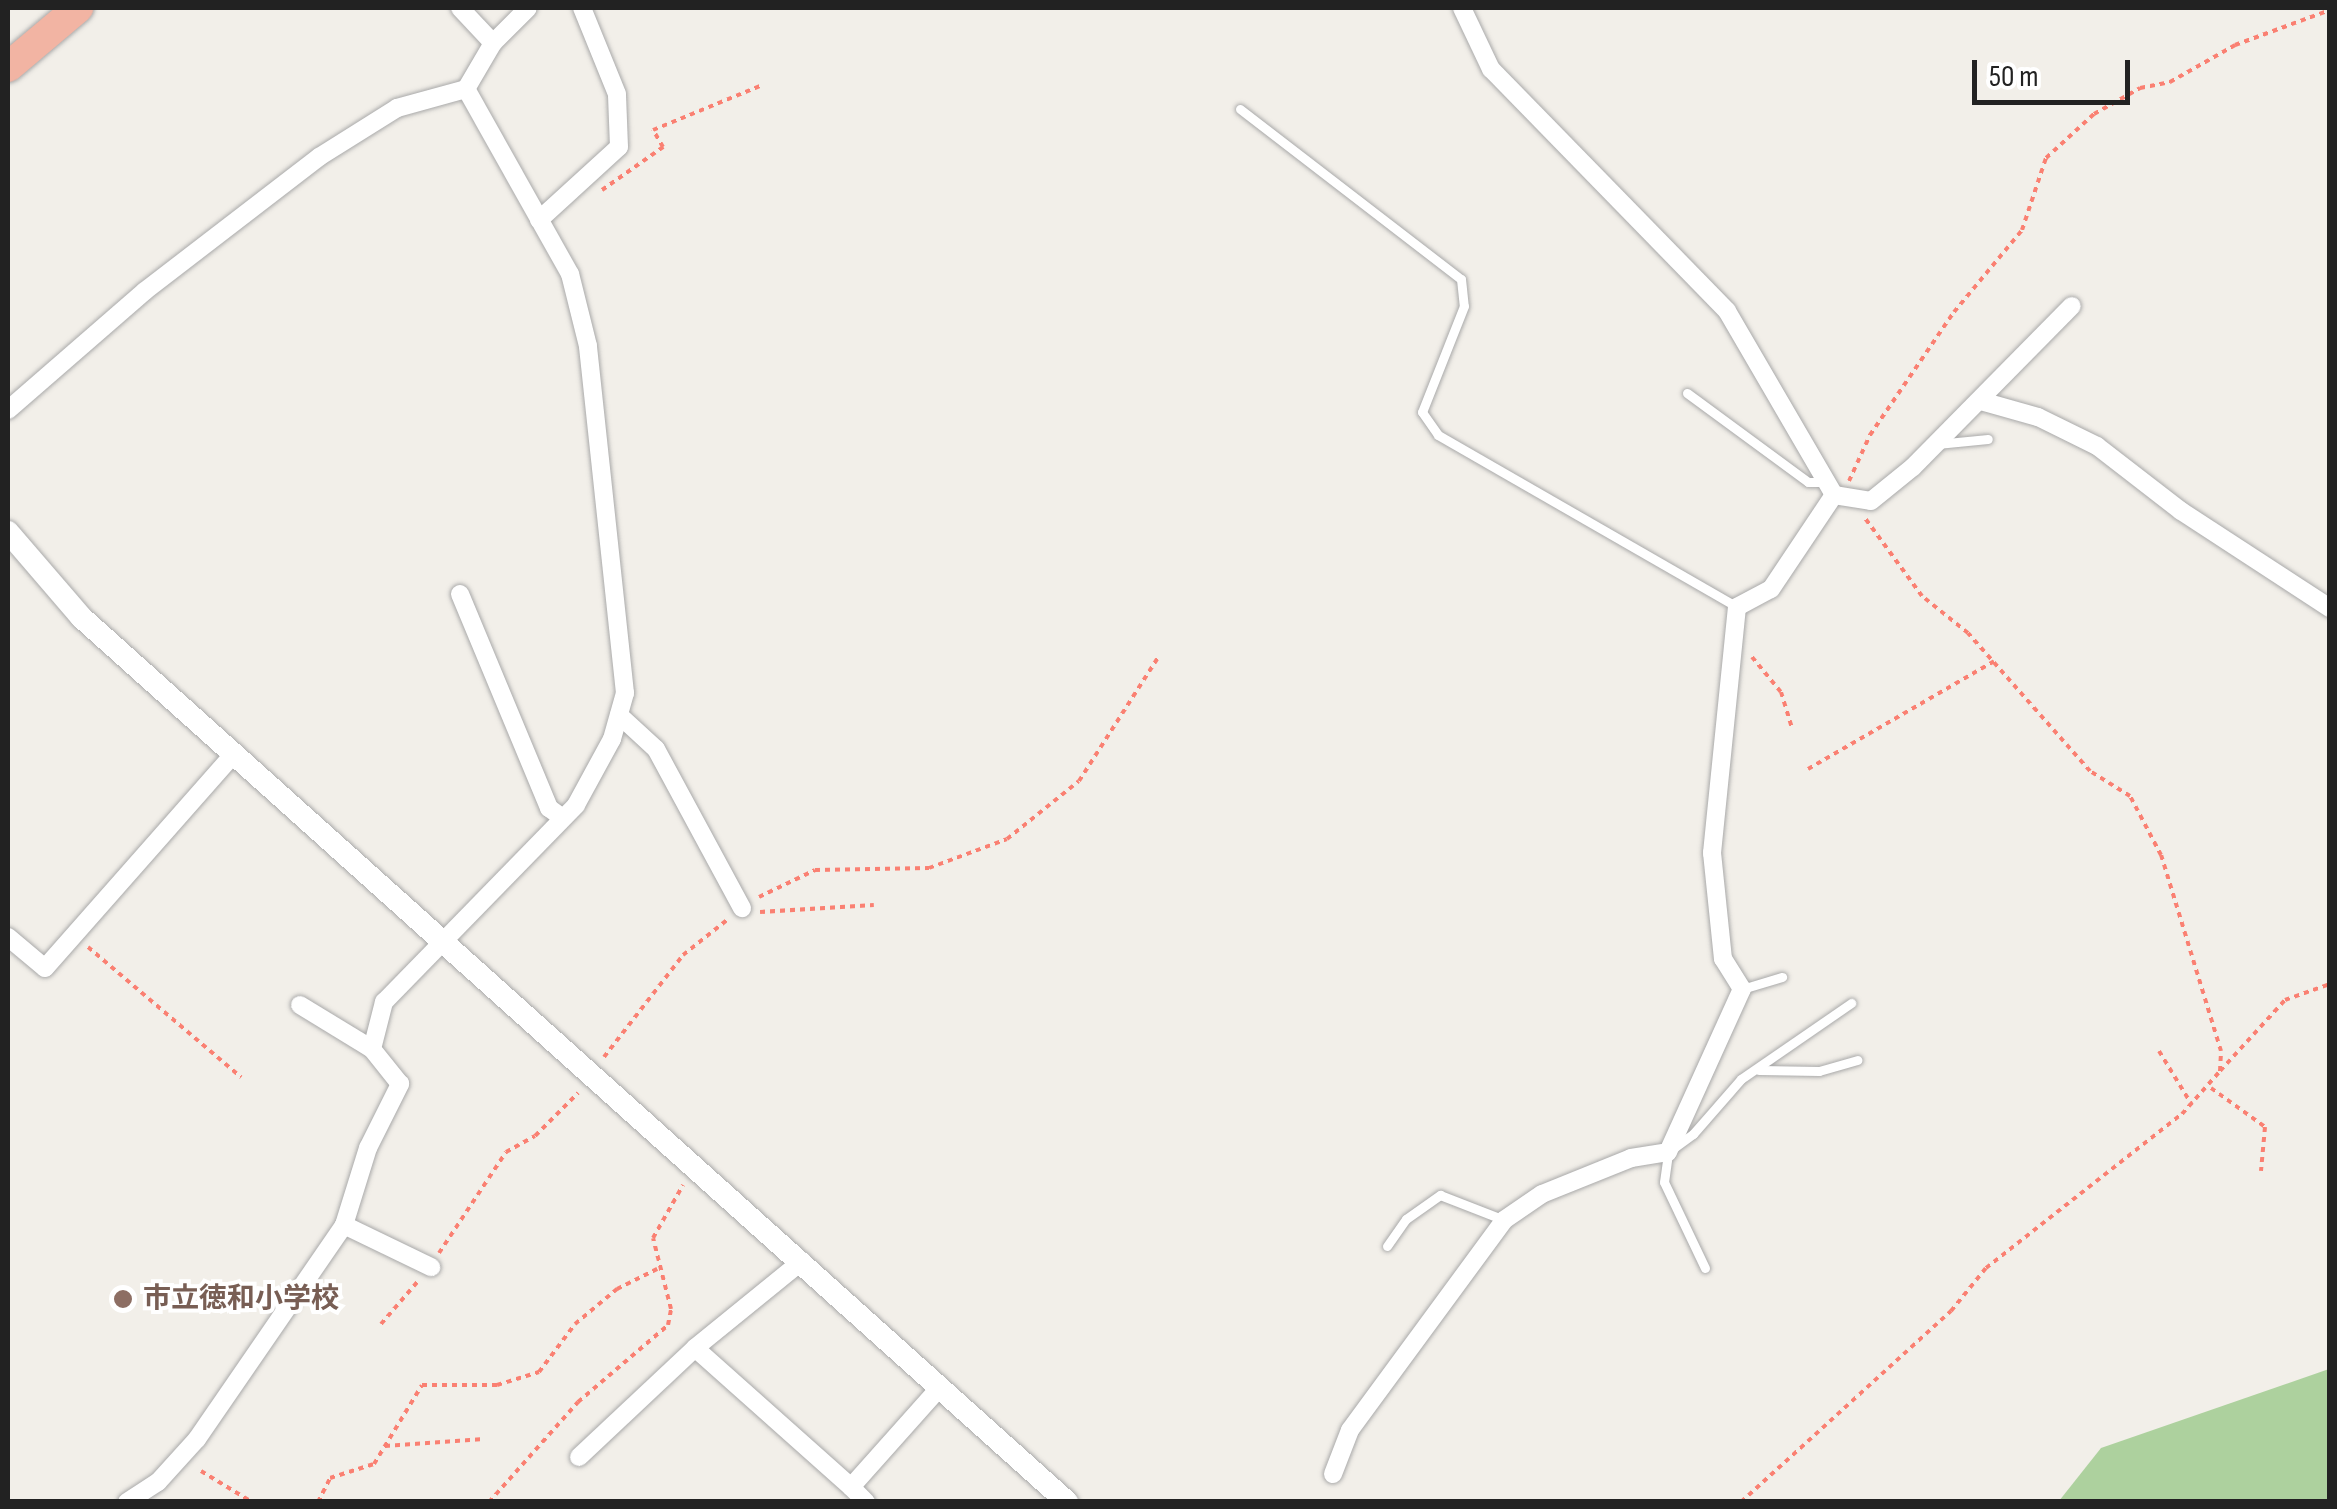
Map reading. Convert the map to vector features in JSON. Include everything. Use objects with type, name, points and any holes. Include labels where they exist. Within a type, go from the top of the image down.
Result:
[{"type":"highway","points":[[8,67],[78,8]]},
{"type":"street","points":[[460,8],[493,43]]},
{"type":"street","points":[[8,410],[146,291],[319,157],[397,108],[466,89],[493,43],[528,8]]},
{"type":"street","points":[[539,220],[619,146],[617,94],[582,8]]},
{"type":"street","points":[[1462,8],[1491,69],[1727,311],[1831,489],[1871,500],[1937,444],[2072,306]]},
{"type":"street","points":[[372,1049],[384,1002],[563,818],[603,756],[625,693],[588,346],[570,274],[466,89]]},
{"type":"street","points":[[1981,401],[2038,417],[2097,446],[2181,510],[2330,608]]},
{"type":"street","points":[[1333,1474],[1350,1430],[1504,1220],[1542,1194],[1632,1158],[1668,1152],[1742,990],[1723,959],[1712,853],[1730,641],[1737,606],[1771,589],[1831,489]]},
{"type":"street","points":[[8,532],[81,617],[589,1078],[802,1261],[1067,1502]]},
{"type":"street","points":[[460,594],[549,808],[563,818]]},
{"type":"street","points":[[619,715],[656,749],[742,908]]},
{"type":"street","points":[[8,937],[44,968],[233,756]]},
{"type":"street","points":[[127,1502],[158,1482],[197,1439],[344,1224],[368,1148],[400,1084],[372,1049],[300,1004]]},
{"type":"street","points":[[344,1224],[430,1266]]},
{"type":"street","points":[[579,1458],[695,1348],[802,1261]]},
{"type":"street","points":[[695,1348],[866,1502]]},
{"type":"street","points":[[851,1487],[940,1387]]},
{"type":"lane","points":[[1240,110],[1461,279],[1464,306],[1422,412],[1438,435],[1737,606]]},
{"type":"lane","points":[[1687,393],[1808,482],[1831,489]]},
{"type":"lane","points":[[1937,444],[1988,439]]},
{"type":"lane","points":[[1742,990],[1782,977]]},
{"type":"lane","points":[[1705,1268],[1664,1182],[1668,1152],[1693,1134],[1741,1079],[1851,1003]]},
{"type":"lane","points":[[1759,1070],[1820,1070],[1857,1060]]},
{"type":"lane","points":[[1387,1246],[1406,1218],[1440,1195],[1504,1220]]},
{"type":"path","points":[[2220,1071],[2221,1050],[2161,856],[2130,796],[2090,771],[1994,662],[1922,596],[1862,514],[1831,489],[1849,482],[1870,434],[1968,292],[2022,230],[2046,158],[2094,114],[2140,88],[2170,82],[2235,45],[2330,10]]},
{"type":"path","points":[[590,200],[663,148],[653,130],[762,85]]},
{"type":"path","points":[[1730,641],[1769,674],[1792,712],[1792,729]]},
{"type":"path","points":[[380,1324],[430,1266],[506,1152],[534,1136],[589,1078],[683,955],[742,908],[815,870],[930,868],[1008,839],[1078,781],[1159,656]]},
{"type":"path","points":[[1808,769],[1994,662]]},
{"type":"path","points":[[742,908],[762,913],[851,902],[874,905]]},
{"type":"path","points":[[74,935],[240,1077]]},
{"type":"path","points":[[1742,1502],[1951,1311],[1986,1268],[2211,1088],[2220,1071],[2285,1000],[2330,984]]},
{"type":"path","points":[[2160,1050],[2192,1105]]},
{"type":"path","points":[[2211,1088],[2265,1128],[2260,1171]]},
{"type":"path","points":[[489,1502],[578,1402],[668,1325],[671,1309],[657,1269],[653,1238],[693,1168]]},
{"type":"path","points":[[318,1502],[330,1478],[374,1464],[422,1385],[497,1385],[539,1372],[575,1324],[617,1290],[657,1269]]},
{"type":"path","points":[[385,1446],[484,1439]]},
{"type":"path","points":[[201,1470],[252,1502]]},
{"type":"green space","points":[[2329,1369],[2329,1501],[2059,1501],[2101,1448]]},
{"type":"place","name":"市立徳和小学校","points":[[123,1299]]}]
